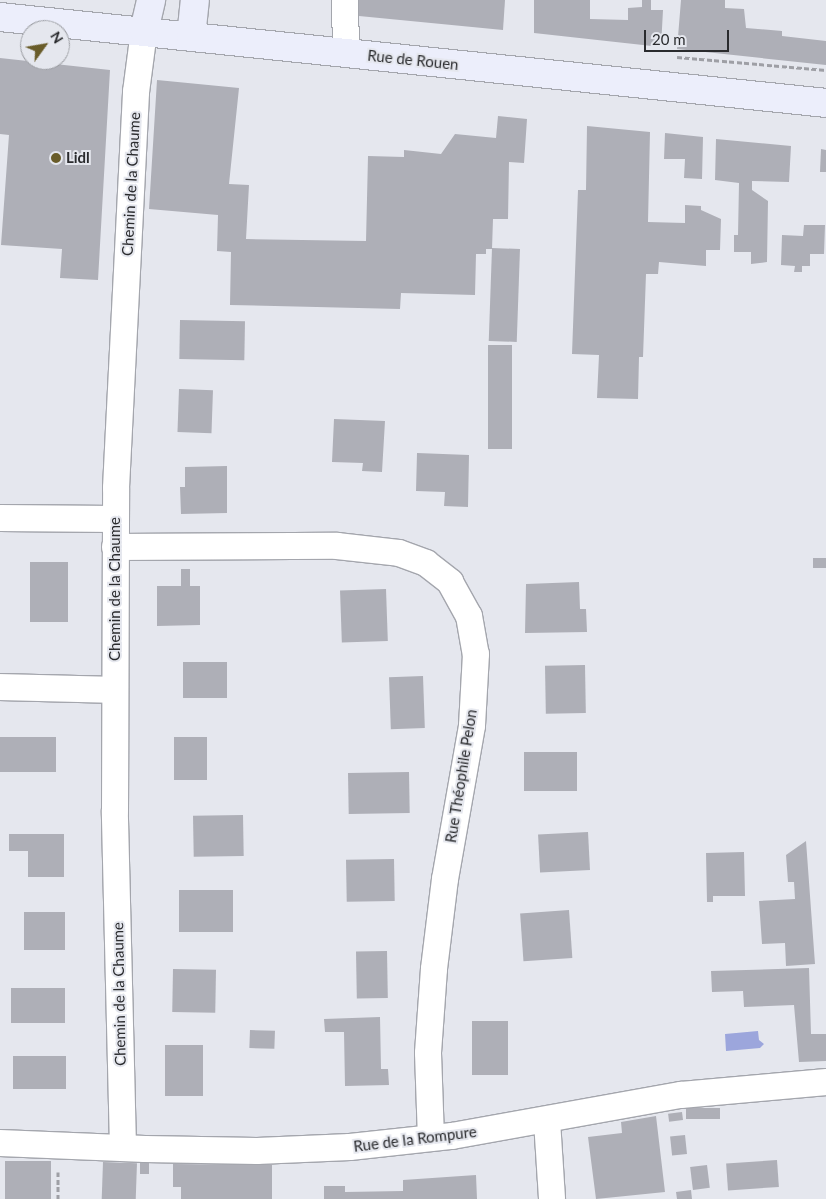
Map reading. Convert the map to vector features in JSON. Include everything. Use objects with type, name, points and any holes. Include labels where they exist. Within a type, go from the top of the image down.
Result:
[{"type":"main road","points":[[144,32],[151,0]]},
{"type":"main road","points":[[190,37],[194,0]]},
{"type":"main road","name":"Rue de Rouen","points":[[0,17],[826,103]]},
{"type":"street","points":[[345,0],[346,54]]},
{"type":"street","name":"Chemin de la Chaume","points":[[123,1148],[115,519],[136,92],[144,32]]},
{"type":"street","points":[[0,518],[115,519]]},
{"type":"street","name":"Rue Théophile Pelon","points":[[115,547],[338,546],[399,553],[426,563],[450,582],[469,616],[476,654],[472,726],[444,879],[434,969],[428,1053],[432,1138]]},
{"type":"street","points":[[0,687],[101,693],[116,690]]},
{"type":"street","name":"Rue de la Rompure","points":[[0,1143],[258,1151],[350,1147],[432,1138],[547,1120],[681,1095],[826,1082]]},
{"type":"street","points":[[547,1120],[552,1199]]},
{"type":"water","points":[[758,1031],[759,1040],[764,1044],[760,1048],[726,1051],[725,1034]]},
{"type":"building","points":[[358,0],[505,0],[503,30],[359,16]]},
{"type":"building","points":[[534,0],[590,0],[590,19],[628,20],[628,8],[642,7],[642,0],[651,0],[651,10],[663,10],[661,47],[534,33]]},
{"type":"building","points":[[681,0],[725,0],[725,8],[744,9],[746,28],[782,31],[782,36],[826,41],[826,65],[677,49]]},
{"type":"building","points":[[0,58],[20,60],[20,70],[70,70],[70,66],[110,70],[98,280],[60,278],[62,249],[1,245],[9,135],[0,134]]},
{"type":"building","points":[[157,80],[239,88],[229,184],[249,185],[246,239],[366,241],[368,156],[404,157],[404,150],[441,154],[455,134],[496,138],[498,116],[527,119],[524,163],[509,162],[508,219],[493,219],[492,249],[486,249],[486,254],[476,254],[475,295],[401,293],[400,309],[230,305],[231,252],[217,251],[218,215],[149,209]]},
{"type":"building","points":[[587,126],[650,132],[648,222],[685,223],[685,205],[701,206],[701,210],[721,219],[720,250],[706,250],[706,266],[659,262],[658,274],[646,274],[643,357],[639,357],[638,399],[597,398],[599,355],[572,354],[578,190],[586,190]]},
{"type":"building","points":[[665,133],[703,137],[702,179],[684,178],[685,159],[664,159]]},
{"type":"building","points":[[716,139],[791,146],[789,182],[752,181],[752,190],[768,201],[767,262],[751,264],[751,252],[734,252],[734,235],[738,235],[739,183],[715,180]]},
{"type":"building","points":[[821,149],[826,150],[826,172],[820,172]]},
{"type":"building","points":[[804,225],[825,225],[824,254],[810,254],[810,266],[802,266],[802,272],[794,272],[795,266],[781,265],[782,235],[803,236]]},
{"type":"building","points":[[492,248],[520,249],[517,342],[489,341]]},
{"type":"building","points":[[180,320],[245,321],[244,360],[179,359]]},
{"type":"building","points":[[488,345],[512,345],[512,449],[488,449]]},
{"type":"building","points":[[179,389],[213,390],[211,433],[177,432]]},
{"type":"building","points":[[334,419],[385,421],[382,472],[362,471],[363,463],[332,462]]},
{"type":"building","points":[[417,453],[469,455],[468,507],[444,506],[445,492],[416,491]]},
{"type":"building","points":[[227,466],[227,513],[181,514],[180,487],[185,487],[185,467]]},
{"type":"building","points":[[813,558],[826,558],[826,568],[813,568]]},
{"type":"building","points":[[30,562],[68,562],[68,622],[30,622]]},
{"type":"building","points":[[181,569],[190,569],[190,586],[200,586],[200,625],[157,626],[157,586],[181,586]]},
{"type":"building","points":[[579,582],[580,609],[586,609],[587,632],[525,633],[526,584]]},
{"type":"building","points":[[386,589],[388,641],[342,643],[340,591]]},
{"type":"building","points":[[183,662],[227,662],[227,698],[183,698]]},
{"type":"building","points":[[585,665],[586,713],[546,714],[545,666]]},
{"type":"building","points":[[423,676],[425,728],[391,729],[389,677]]},
{"type":"building","points":[[0,737],[56,737],[56,772],[0,772]]},
{"type":"building","points":[[174,737],[207,737],[207,780],[174,780]]},
{"type":"building","points":[[524,752],[577,752],[577,791],[524,791]]},
{"type":"building","points":[[409,772],[410,813],[349,814],[348,773]]},
{"type":"building","points":[[243,815],[244,856],[194,857],[193,816]]},
{"type":"building","points":[[588,832],[590,870],[540,873],[538,835]]},
{"type":"building","points":[[9,834],[64,834],[64,877],[28,877],[28,851],[9,851]]},
{"type":"building","points":[[806,841],[815,964],[786,966],[785,943],[762,944],[759,901],[795,899],[794,882],[788,882],[786,855]]},
{"type":"building","points":[[744,852],[745,896],[713,896],[713,902],[707,902],[706,853]]},
{"type":"building","points":[[394,859],[395,901],[347,902],[346,860]]},
{"type":"building","points":[[179,890],[233,890],[233,932],[179,932]]},
{"type":"building","points":[[569,910],[572,958],[523,961],[520,913]]},
{"type":"building","points":[[24,912],[65,912],[65,950],[24,950]]},
{"type":"building","points":[[387,951],[388,998],[357,999],[356,952]]},
{"type":"building","points":[[809,968],[811,1034],[826,1034],[826,1061],[799,1062],[794,1005],[744,1007],[743,991],[712,992],[711,971]]},
{"type":"building","points":[[173,969],[216,970],[215,1013],[172,1012]]},
{"type":"building","points":[[11,988],[65,988],[65,1023],[11,1023]]},
{"type":"building","points":[[380,1017],[381,1069],[388,1069],[389,1085],[345,1086],[344,1032],[325,1032],[324,1019]]},
{"type":"building","points":[[472,1021],[508,1021],[508,1075],[472,1075]]},
{"type":"building","points":[[250,1030],[275,1031],[274,1049],[249,1048]]},
{"type":"building","points":[[165,1045],[203,1045],[203,1096],[165,1096]]},
{"type":"building","points":[[13,1056],[66,1056],[66,1089],[13,1089]]},
{"type":"building","points":[[686,1108],[720,1108],[720,1119],[686,1119]]},
{"type":"building","points":[[682,1112],[683,1120],[669,1122],[668,1114]]},
{"type":"building","points":[[656,1116],[665,1192],[596,1199],[588,1137],[622,1133],[621,1122]]},
{"type":"building","points":[[685,1135],[687,1154],[672,1155],[670,1137]]},
{"type":"building","points":[[777,1160],[779,1187],[728,1190],[726,1164]]},
{"type":"building","points":[[5,1161],[51,1161],[51,1199],[5,1199]]},
{"type":"building","points":[[103,1162],[137,1163],[136,1199],[102,1199]]},
{"type":"building","points":[[140,1163],[149,1163],[149,1174],[140,1174]]},
{"type":"building","points":[[173,1164],[272,1165],[272,1199],[181,1199],[181,1187],[173,1187]]},
{"type":"building","points":[[707,1165],[710,1188],[693,1190],[690,1167]]},
{"type":"building","points":[[476,1175],[477,1199],[324,1199],[324,1186],[345,1186],[345,1192],[403,1191],[403,1180]]},
{"type":"building","points":[[691,1190],[692,1199],[677,1199],[676,1192]]},
{"type":"place","name":"Lidl","points":[[56,158]]}]
